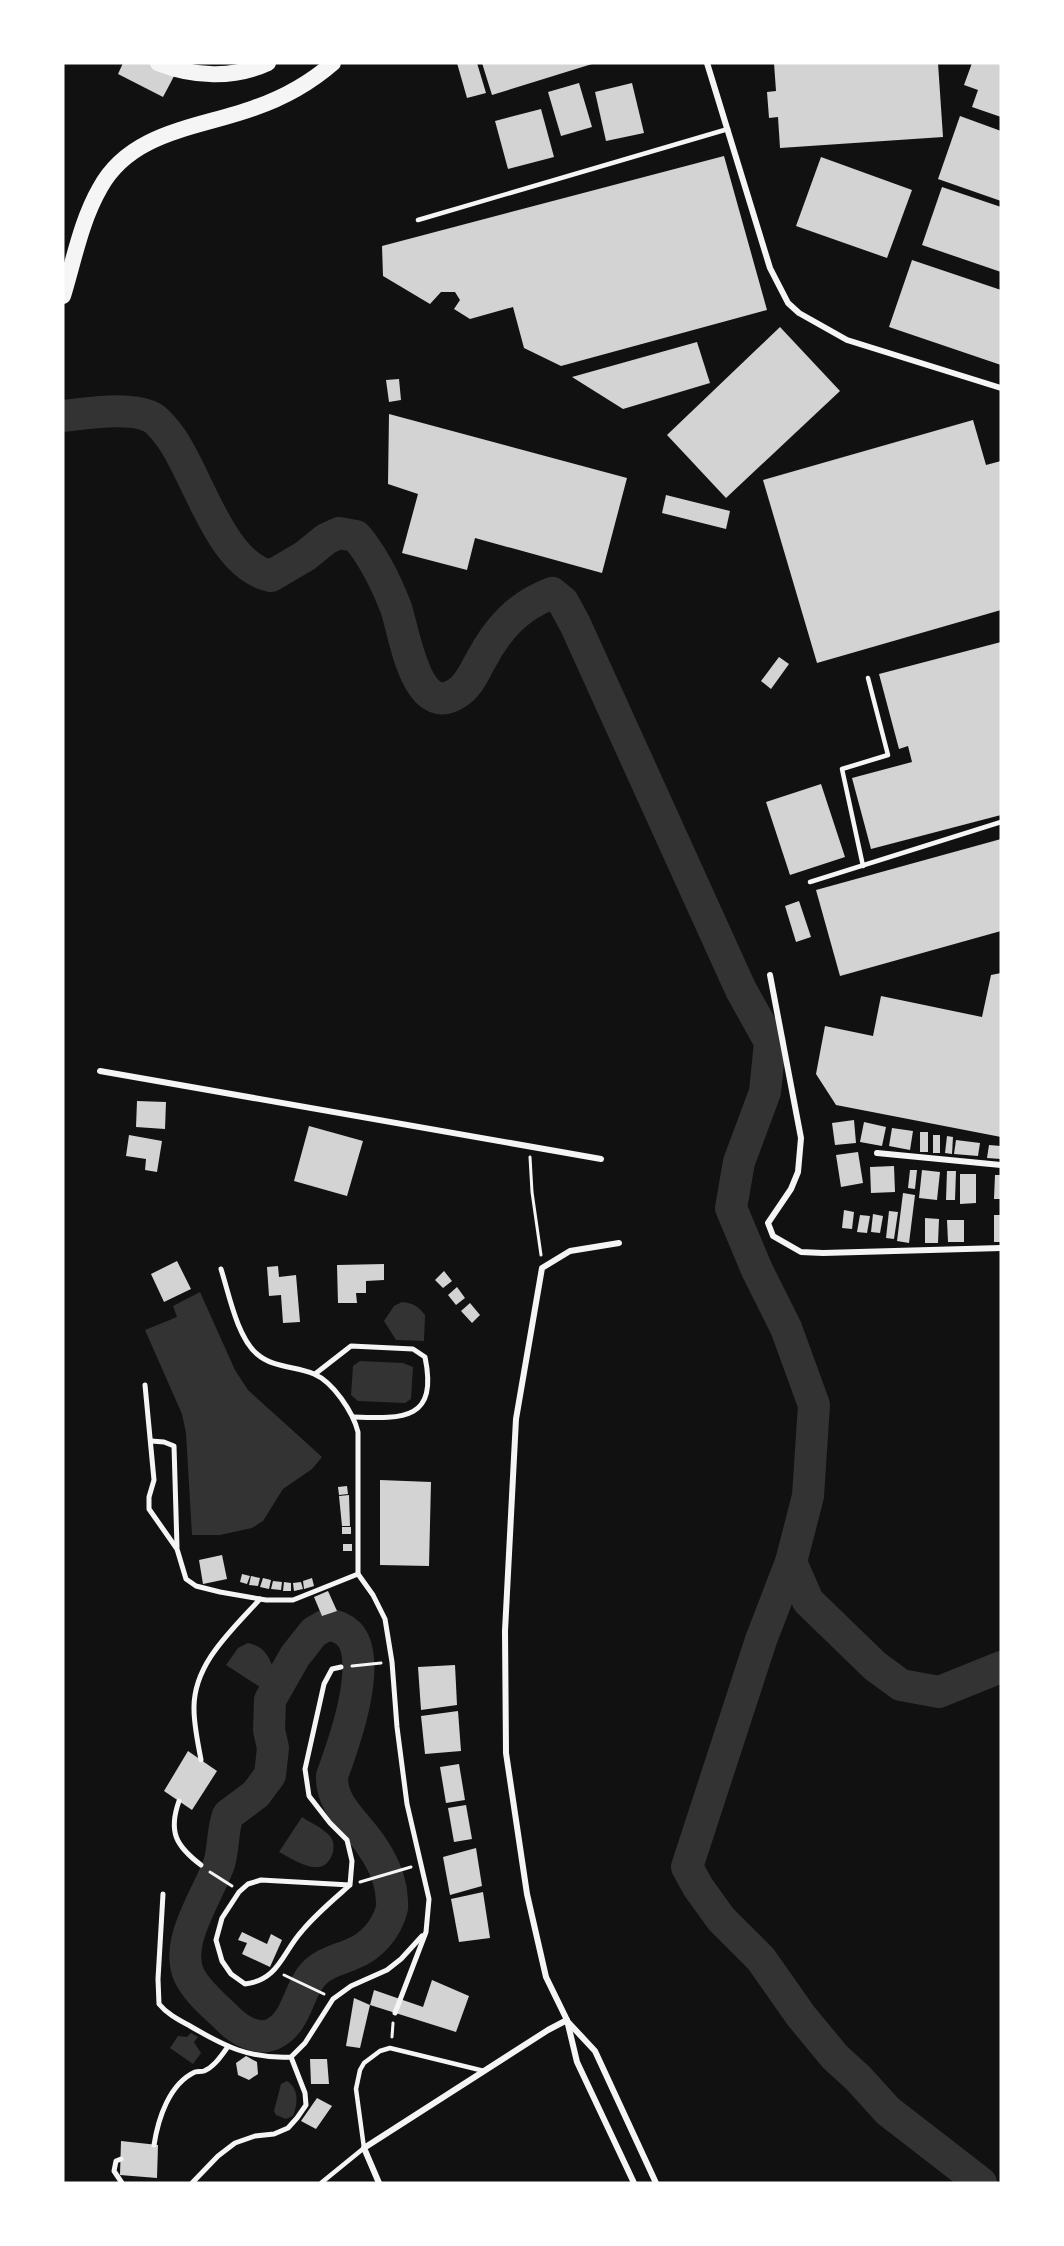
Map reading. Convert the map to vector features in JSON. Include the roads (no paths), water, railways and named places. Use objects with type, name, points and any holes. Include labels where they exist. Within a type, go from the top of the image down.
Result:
[{"type":"highway","points":[[158,63],[206,74],[243,72],[268,63]]},
{"type":"highway","points":[[63,296],[92,203],[100,187],[132,151],[164,135],[276,100],[316,77],[333,63]]},
{"type":"street","points":[[707,63],[770,268],[788,303],[799,313],[847,340],[1001,388]]},
{"type":"street","points":[[770,975],[801,1138],[798,1172],[791,1189],[768,1223],[773,1236],[801,1252],[1001,1248]]},
{"type":"street","points":[[100,1071],[601,1159]]},
{"type":"street","points":[[877,1153],[1001,1166]]},
{"type":"street","points":[[619,1243],[570,1251],[542,1268],[516,1419],[505,1631],[506,1753],[531,1914],[546,1977],[567,2020],[577,2062],[634,2183]]},
{"type":"street","points":[[221,1269],[241,1332],[256,1353],[271,1363],[315,1374],[339,1397],[354,1417],[360,1447],[358,1574],[373,1595],[385,1619],[392,1662],[407,1804],[429,1899],[426,1932],[395,2013]]},
{"type":"street","points":[[315,1374],[351,1346],[413,1349],[425,1357],[426,1398],[419,1408],[412,1413],[394,1417],[354,1417]]},
{"type":"street","points":[[145,1385],[154,1480],[149,1497],[149,1509],[177,1549]]},
{"type":"street","points":[[151,1441],[174,1446],[177,1549],[186,1580],[196,1586],[260,1599],[293,1600],[358,1574]]},
{"type":"street","points":[[201,1760],[194,1707],[198,1683],[214,1650],[260,1599]]},
{"type":"street","points":[[341,1667],[332,1669],[324,1684],[305,1769],[309,1796],[347,1840],[352,1861],[350,1885],[300,1932],[274,1971],[256,1982],[245,1984],[231,1974],[222,1961],[216,1940],[222,1918],[239,1892],[248,1884],[261,1880],[350,1885]]},
{"type":"street","points":[[179,1801],[174,1815],[174,1832],[184,1852],[201,1865]]},
{"type":"street","points":[[163,1894],[158,1979],[159,2004],[168,2013],[227,2048],[272,2058],[291,2057],[305,2043],[333,1999],[351,1986],[387,1970],[401,1959],[426,1932]]},
{"type":"street","points":[[379,2183],[364,2148],[567,2020]]},
{"type":"street","points":[[567,2020],[595,2051],[656,2183]]},
{"type":"street","points":[[154,2145],[159,2122],[170,2097],[195,2072],[205,2070],[214,2064],[227,2048]]},
{"type":"street","points":[[192,2183],[218,2156],[235,2143],[255,2136],[274,2134],[288,2128],[297,2118],[306,2105],[305,2093],[291,2057]]},
{"type":"street","points":[[121,2159],[116,2162],[114,2171],[122,2183]]},
{"type":"lane","points":[[418,220],[728,129]]},
{"type":"lane","points":[[863,866],[842,769],[888,755],[868,678]]},
{"type":"lane","points":[[810,882],[1001,822]]},
{"type":"lane","points":[[321,2183],[364,2148],[356,2089],[360,2070],[372,2056],[390,2048],[484,2071]]},
{"type":"waterway","points":[[63,416],[119,411],[140,413],[155,419],[180,452],[211,516],[237,555],[253,568],[271,576],[305,556],[326,539],[339,533],[356,536],[384,579],[396,608],[414,670],[431,695],[443,698],[465,687],[502,628],[519,611],[540,598],[552,593],[563,602],[575,624],[741,990],[770,1042],[765,1092],[739,1162],[731,1208],[757,1270],[786,1328],[814,1405],[808,1496],[791,1562],[761,1640],[687,1867],[721,1919],[761,1959],[801,2016],[835,2057],[888,2111],[981,2183]]},
{"type":"waterway","points":[[791,1562],[808,1601],[875,1666],[901,1685],[939,1692],[1001,1667]]},
{"type":"waterway","points":[[328,1624],[349,1634],[356,1647],[358,1663],[358,1683],[354,1704],[332,1776],[333,1787],[340,1805],[384,1866],[391,1890],[392,1908],[382,1930],[372,1942],[359,1951],[327,1964],[312,1976],[294,2012],[282,2028],[267,2036],[255,2035],[232,2023],[197,1987],[189,1975],[186,1948],[194,1919],[219,1864],[228,1815],[256,1794],[270,1775],[273,1748],[269,1730],[270,1700],[295,1656],[314,1632],[328,1624]]}]
